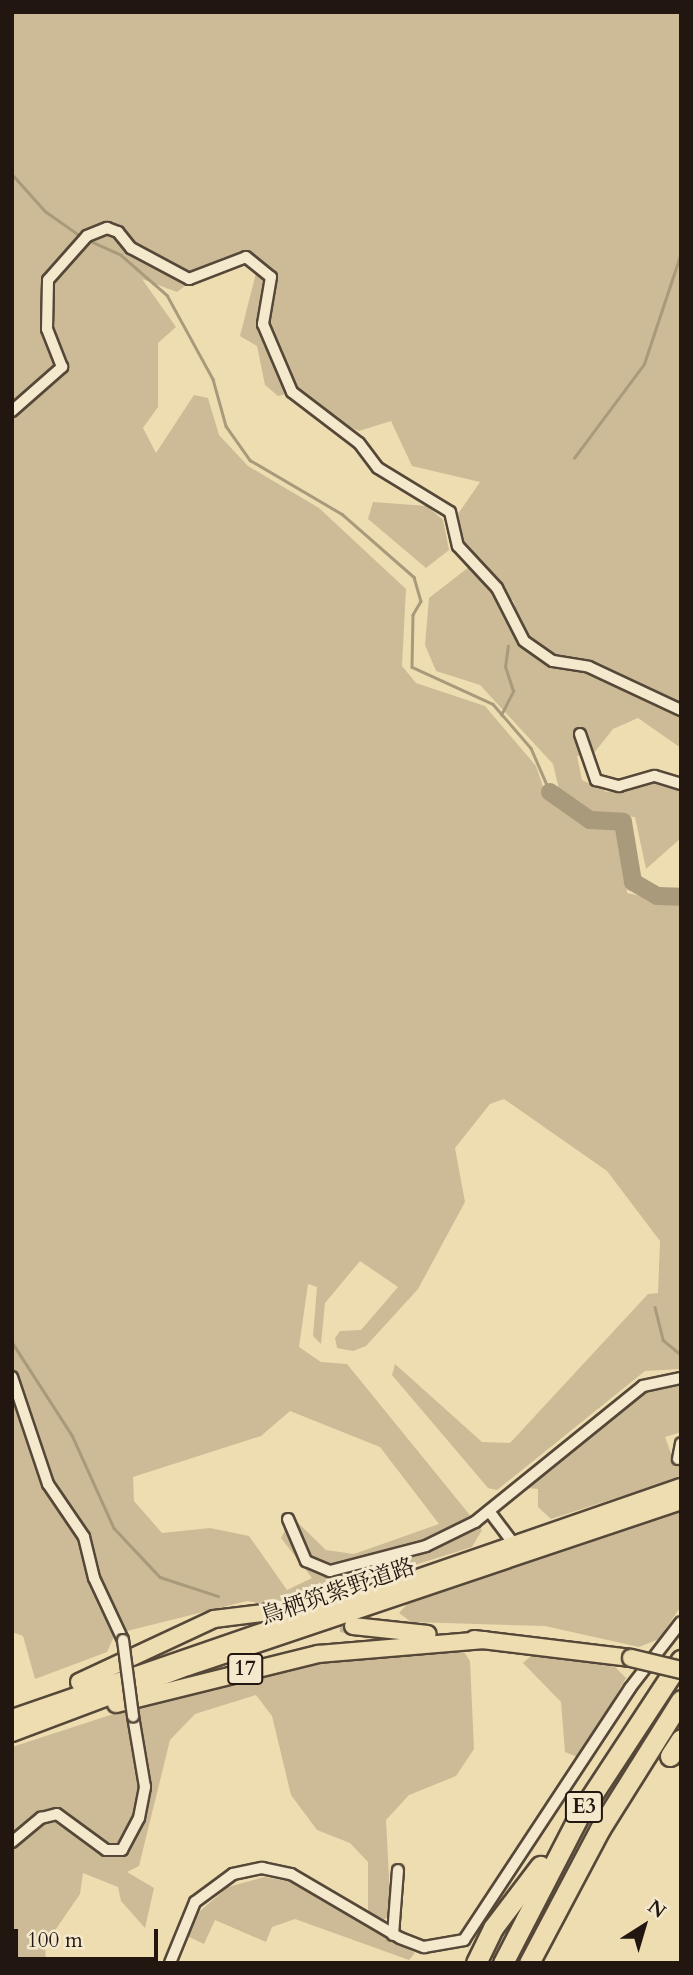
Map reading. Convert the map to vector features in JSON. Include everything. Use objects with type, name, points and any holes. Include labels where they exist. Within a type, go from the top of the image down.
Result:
[{"type":"highway","name":"E3","points":[[503,1963],[581,1812],[681,1660]]},
{"type":"highway","name":"E3","points":[[529,1963],[600,1829],[681,1700]]},
{"type":"highway","points":[[670,1756],[681,1739]]},
{"type":"highway","points":[[476,1963],[492,1928],[581,1812]]},
{"type":"main road","name":"鳥栖筑紫野道路","points":[[12,1718],[681,1487]]},
{"type":"main road","name":"鳥栖筑紫野道路","points":[[12,1733],[188,1667],[681,1501]]},
{"type":"main road","name":"17","points":[[12,1718],[214,1619],[270,1612]]},
{"type":"main road","name":"17","points":[[353,1626],[632,1658],[681,1671]]},
{"type":"main road","name":"17","points":[[12,1733],[253,1666],[369,1647],[484,1640]]},
{"type":"street","points":[[12,411],[62,367],[47,329],[48,280],[52,270],[69,263],[83,239],[107,228],[118,232],[131,248],[189,279],[230,258],[260,263],[272,287],[266,337],[292,392],[359,443],[378,468],[450,512],[457,546],[497,588],[524,641],[553,661],[589,667],[681,710]]},
{"type":"street","points":[[580,734],[596,780],[619,786],[655,776],[681,784]]},
{"type":"street","points":[[12,1377],[48,1484],[84,1537],[94,1578],[123,1640],[145,1787],[139,1818],[122,1850],[106,1850],[57,1814],[41,1818],[12,1842]]},
{"type":"street","points":[[288,1519],[306,1561],[330,1571],[426,1546],[489,1511],[643,1386],[681,1378]]},
{"type":"street","points":[[678,1459],[681,1443]]},
{"type":"street","points":[[489,1511],[513,1543]]},
{"type":"street","points":[[170,1963],[195,1902],[233,1874],[262,1868],[291,1874],[393,1935],[444,1947],[472,1932],[630,1688],[681,1622]]},
{"type":"street","points":[[393,1935],[398,1870]]},
{"type":"shaded area","points":[[12,12],[681,12],[681,748],[638,718],[613,729],[594,753],[577,756],[582,780],[607,792],[665,781],[681,790],[681,838],[646,869],[635,817],[596,814],[560,793],[553,764],[480,685],[436,671],[425,645],[429,598],[469,567],[499,599],[523,649],[514,602],[465,547],[458,514],[480,482],[412,466],[391,421],[359,431],[326,416],[300,391],[278,396],[265,385],[257,346],[240,336],[257,269],[224,257],[177,292],[142,279],[176,327],[158,343],[158,407],[143,428],[156,453],[194,395],[208,398],[219,435],[248,466],[319,508],[406,589],[402,666],[416,683],[485,706],[536,766],[548,801],[594,829],[612,825],[625,834],[627,893],[681,904],[681,1369],[645,1371],[497,1490],[488,1488],[392,1375],[395,1364],[482,1442],[510,1443],[648,1294],[658,1293],[660,1241],[607,1171],[504,1099],[490,1104],[455,1148],[465,1202],[418,1289],[366,1346],[353,1351],[337,1348],[335,1338],[340,1331],[361,1330],[398,1287],[360,1261],[325,1303],[321,1344],[313,1336],[317,1287],[308,1284],[299,1347],[321,1362],[347,1364],[482,1530],[472,1547],[281,1607],[247,1601],[115,1634],[107,1652],[35,1679],[23,1636],[12,1632]],"holes":[[[290,1411],[380,1447],[439,1524],[354,1554],[326,1550],[292,1517],[281,1538],[312,1578],[287,1590],[249,1536],[210,1528],[162,1533],[134,1501],[133,1477],[261,1436]]]},
{"type":"shaded area","points":[[373,502],[427,506],[443,520],[449,550],[426,568],[368,519]]},
{"type":"shaded area","points":[[670,1383],[681,1385],[681,1432],[665,1437],[673,1459],[681,1459],[681,1477],[551,1519],[538,1507],[538,1489],[527,1488],[650,1388]]},
{"type":"shaded area","points":[[681,1510],[681,1606],[659,1639],[639,1647],[545,1626],[411,1622],[399,1613],[410,1601]]},
{"type":"shaded area","points":[[462,1649],[470,1661],[474,1749],[456,1776],[409,1795],[386,1820],[391,1915],[382,1921],[368,1912],[368,1862],[350,1843],[317,1830],[291,1795],[272,1716],[256,1695],[195,1714],[170,1740],[139,1866],[127,1872],[154,1888],[145,1928],[121,1901],[118,1887],[83,1873],[80,1894],[45,1945],[46,1963],[12,1963],[12,1747],[141,1705],[350,1657]]},
{"type":"shaded area","points":[[560,1653],[615,1667],[626,1678],[580,1758],[565,1752],[561,1702],[523,1663],[533,1654]]},
{"type":"shaded area","points":[[264,1877],[293,1882],[415,1953],[409,1960],[295,1919],[272,1927],[266,1942],[215,1920],[204,1944],[187,1936],[200,1911],[228,1887]]},
{"type":"waterway","points":[[12,174],[45,211],[82,237]]},
{"type":"waterway","points":[[88,240],[121,255],[167,295],[213,379],[226,426],[250,460],[342,514],[414,577],[421,601],[413,615],[412,667],[493,704],[531,748],[550,792]]},
{"type":"waterway","points":[[574,458],[644,364],[681,253]]},
{"type":"waterway","points":[[501,715],[513,691],[505,667],[508,646]]},
{"type":"waterway","points":[[550,792],[590,820],[623,822],[633,882],[657,896],[681,897]]},
{"type":"waterway","points":[[655,1307],[663,1340],[679,1353]]},
{"type":"waterway","points":[[12,1342],[72,1435],[114,1528],[160,1577],[218,1596]]},
{"type":"tunnel","points":[[270,1612],[353,1626]]}]
